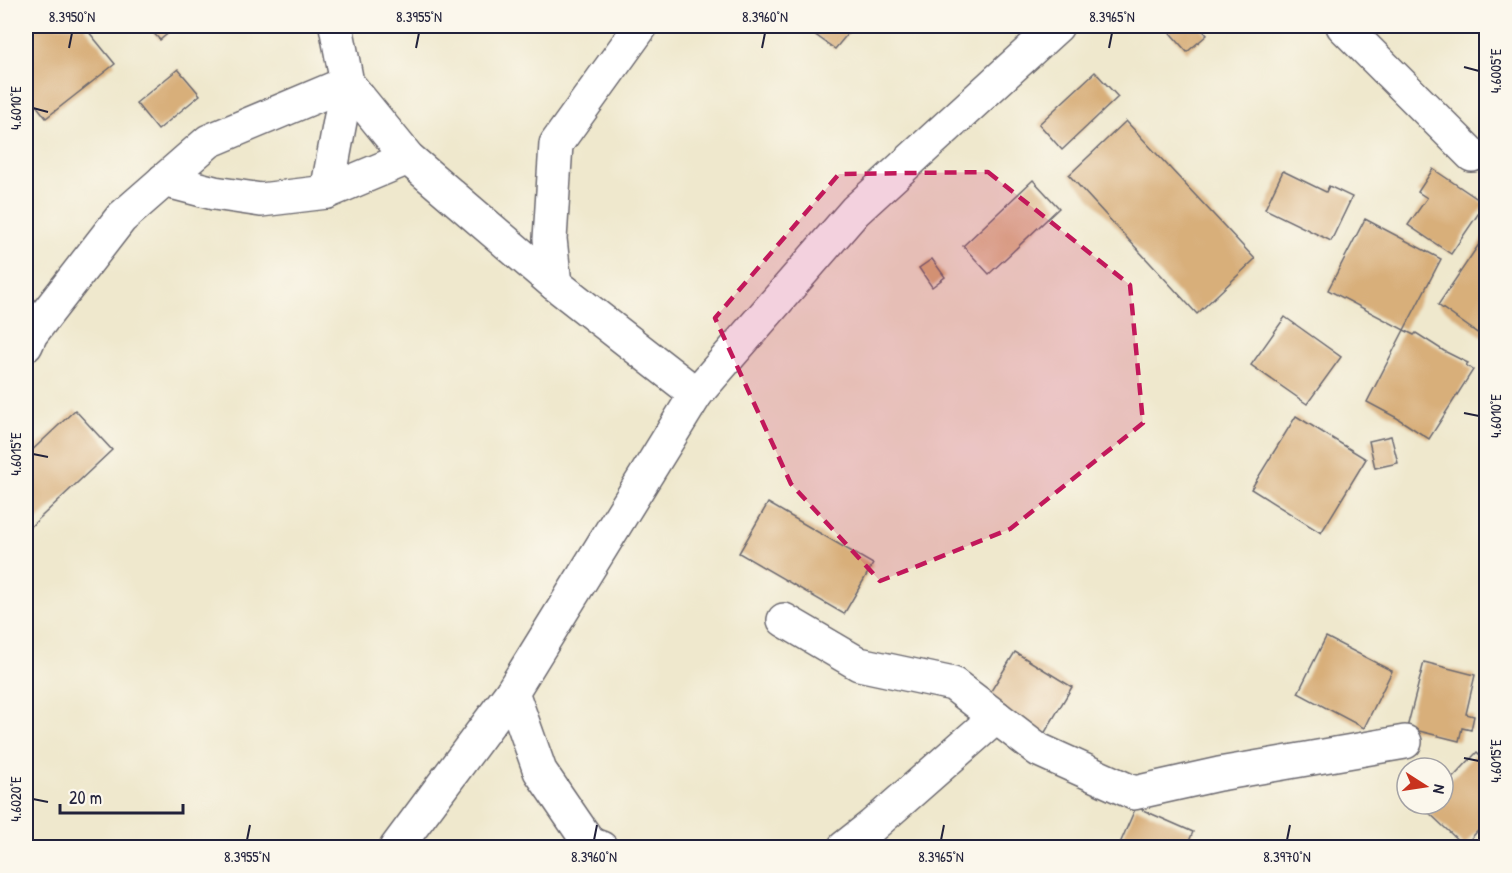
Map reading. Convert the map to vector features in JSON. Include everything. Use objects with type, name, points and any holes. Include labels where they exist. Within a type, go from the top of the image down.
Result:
[{"type":"street","points":[[327,192],[347,83],[336,26]]},
{"type":"street","points":[[555,284],[550,239],[556,144],[641,26]]},
{"type":"street","points":[[396,848],[512,692],[696,394],[855,211],[1057,26]]},
{"type":"street","points":[[1343,26],[1472,155]]},
{"type":"street","points":[[347,83],[408,158],[555,284],[696,394]]},
{"type":"street","points":[[26,345],[31,334],[121,218],[208,141],[347,83]]},
{"type":"street","points":[[164,180],[214,193],[261,200],[327,192],[408,158]]},
{"type":"street","points":[[784,620],[859,664],[953,684],[1039,750],[1134,793],[1219,774],[1404,742]]},
{"type":"street","points":[[512,692],[540,771],[590,844],[601,848]]},
{"type":"street","points":[[844,848],[996,717]]},
{"type":"highlighted area","points":[[988,172],[1130,285],[1143,423],[1010,529],[880,581],[791,484],[715,318],[839,174]]},
{"type":"building","points":[[35,26],[84,26],[115,64],[46,118],[26,92],[26,33]]},
{"type":"building","points":[[147,26],[177,26],[160,40]]},
{"type":"building","points":[[803,26],[854,26],[835,49]]},
{"type":"building","points":[[1164,26],[1199,26],[1207,35],[1187,52]]},
{"type":"building","points":[[178,69],[200,95],[158,130],[136,103]]},
{"type":"building","points":[[1095,72],[1118,97],[1062,150],[1039,124]]},
{"type":"building","points":[[1126,121],[1255,259],[1197,314],[1069,175]]},
{"type":"building","points":[[1433,169],[1485,204],[1451,254],[1408,225],[1427,198],[1418,192]]},
{"type":"building","points":[[1283,171],[1326,192],[1329,186],[1352,197],[1331,241],[1265,209]]},
{"type":"building","points":[[1033,180],[1059,208],[989,274],[963,246]]},
{"type":"building","points":[[1365,219],[1441,259],[1404,330],[1328,290]]},
{"type":"building","points":[[1486,234],[1486,339],[1438,305]]},
{"type":"building","points":[[932,259],[945,277],[932,287],[919,268]]},
{"type":"building","points":[[1285,317],[1341,357],[1307,404],[1251,365]]},
{"type":"building","points":[[1404,330],[1414,335],[1416,333],[1468,363],[1466,365],[1473,370],[1429,439],[1367,402]]},
{"type":"building","points":[[75,410],[112,450],[26,531],[26,456]]},
{"type":"building","points":[[1296,416],[1366,459],[1321,533],[1251,489]]},
{"type":"building","points":[[1391,436],[1398,463],[1375,468],[1369,441]]},
{"type":"building","points":[[768,503],[873,564],[844,614],[739,553]]},
{"type":"building","points":[[1326,637],[1392,671],[1364,728],[1298,693]]},
{"type":"building","points":[[1015,652],[1072,687],[1044,734],[986,699]]},
{"type":"building","points":[[1424,662],[1475,675],[1466,714],[1474,716],[1471,730],[1462,728],[1459,741],[1407,728]]},
{"type":"building","points":[[1477,752],[1486,761],[1486,822],[1464,846],[1432,816],[1455,816],[1455,775]]},
{"type":"building","points":[[1136,807],[1193,832],[1186,848],[1118,848]]}]
